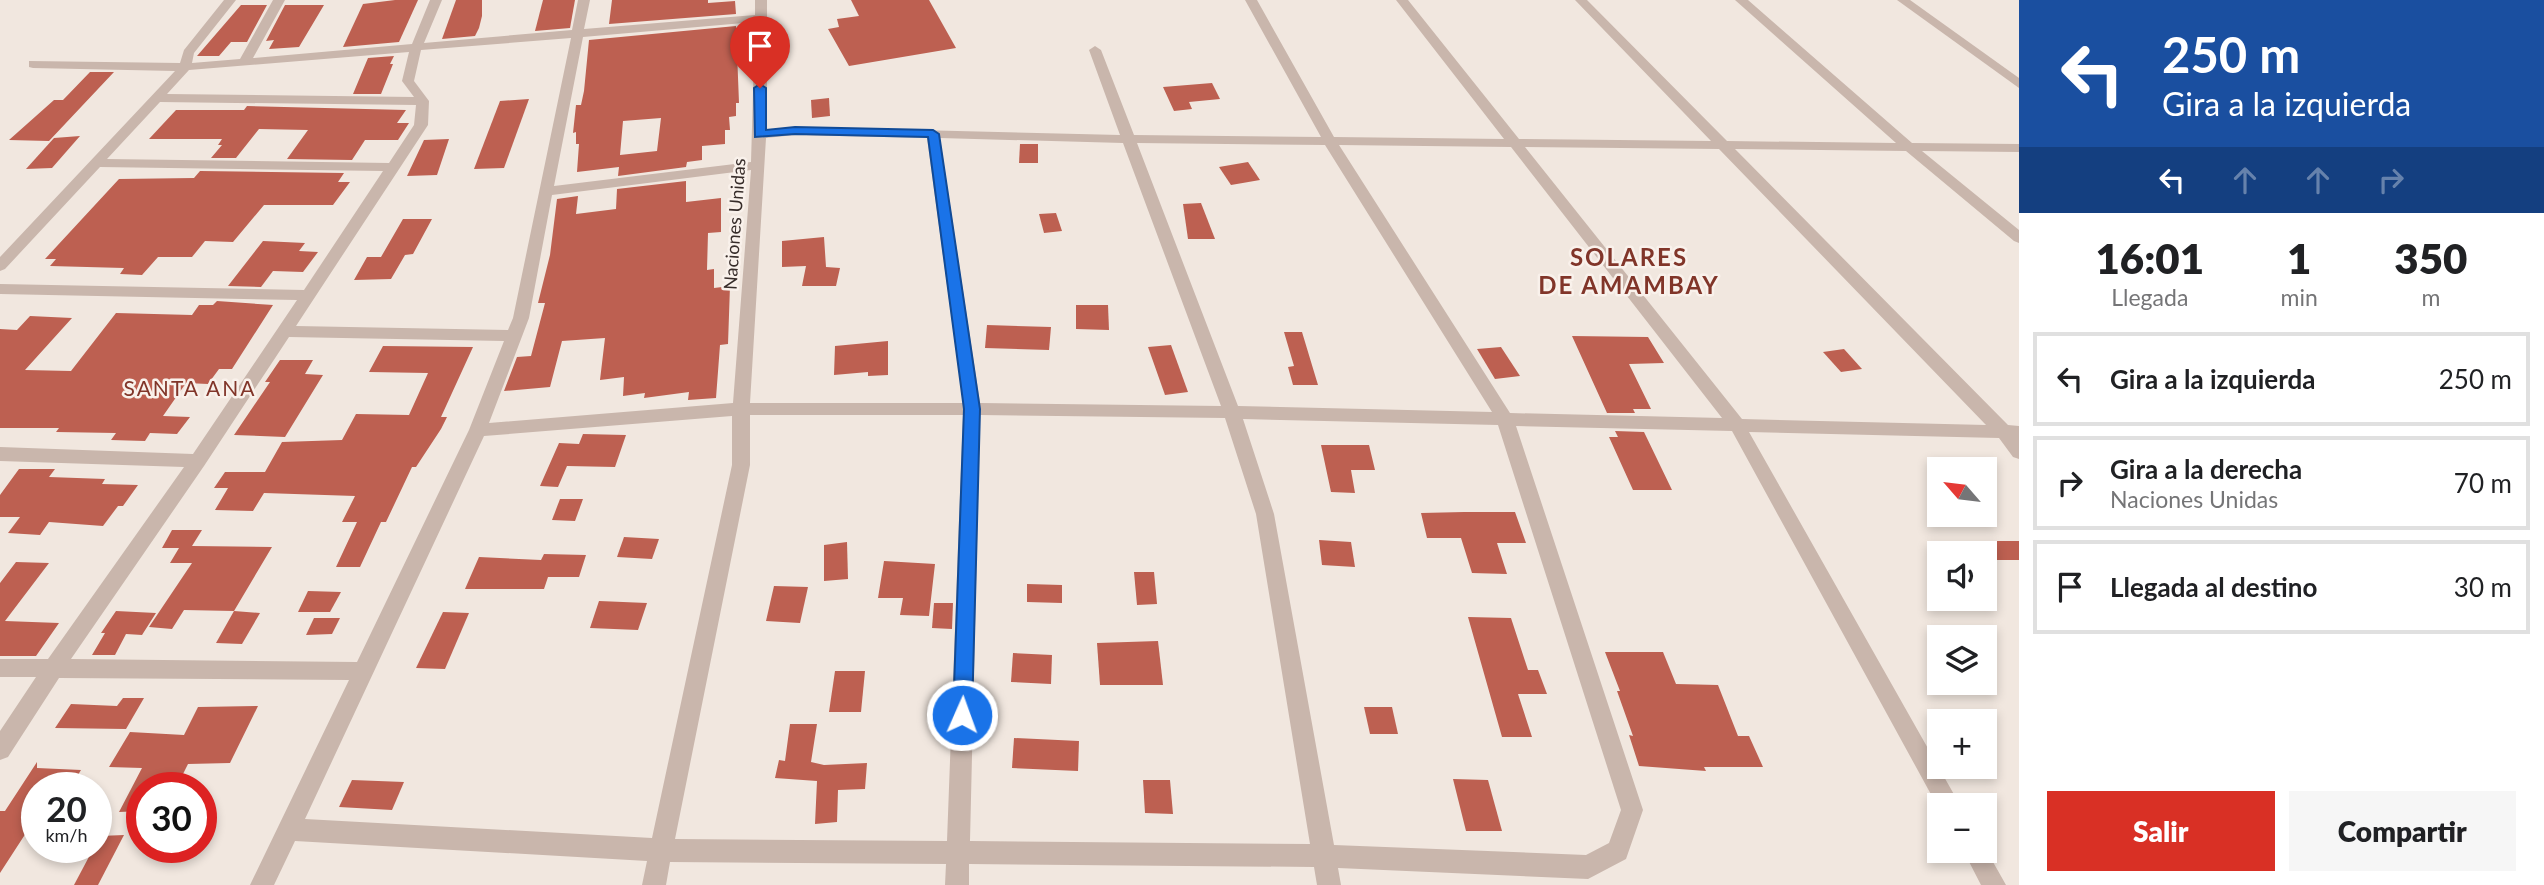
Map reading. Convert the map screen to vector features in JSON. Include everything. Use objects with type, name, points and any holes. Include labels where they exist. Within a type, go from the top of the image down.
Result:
[{"type":"street","points":[[0,266],[185,68],[188,52],[230,0]]},
{"type":"street","points":[[244,63],[279,0]]},
{"type":"street","points":[[0,750],[52,670],[198,461],[421,125],[424,101],[408,81],[416,48],[436,0]]},
{"type":"street","points":[[261,885],[478,430],[521,318],[584,0]]},
{"type":"street","name":"Naciones Unidas","points":[[654,885],[741,465],[741,409],[760,135],[761,0]]},
{"type":"street","points":[[289,829],[662,849],[1324,856],[1588,867],[1618,851],[1632,810],[1506,419],[1329,140],[1251,0]]},
{"type":"street","points":[[1402,0],[1737,425],[1942,793]]},
{"type":"street","points":[[1581,0],[2012,432],[2019,452]]},
{"type":"street","points":[[1741,0],[1908,146],[2019,238]]},
{"type":"street","points":[[1903,0],[2019,84]]},
{"type":"street","points":[[33,64],[185,68],[760,18]]},
{"type":"street","points":[[1096,50],[1232,412],[1265,514],[1329,885]]},
{"type":"street","points":[[157,98],[424,101]]},
{"type":"street","points":[[760,135],[795,131],[1130,139],[2019,148]]},
{"type":"street","points":[[933,134],[972,409],[957,885]]},
{"type":"street","points":[[98,163],[393,167]]},
{"type":"street","points":[[548,191],[757,165]]},
{"type":"street","points":[[0,289],[308,295]]},
{"type":"street","points":[[284,331],[514,336]]},
{"type":"street","points":[[478,430],[741,409],[972,409],[1232,412],[2012,432]]},
{"type":"street","points":[[0,454],[198,461]]},
{"type":"street","points":[[0,668],[363,671]]},
{"type":"street","points":[[1981,863],[1993,885]]},
{"type":"building","points":[[418,0],[399,42],[343,47],[363,4]]},
{"type":"building","points":[[456,0],[482,0],[479,28],[475,36],[442,39]]},
{"type":"building","points":[[543,0],[575,0],[570,28],[535,31]]},
{"type":"building","points":[[612,0],[708,0],[708,3],[735,1],[736,14],[609,24]]},
{"type":"building","points":[[851,0],[929,0],[956,48],[849,66],[828,29],[839,27],[837,19],[859,16]]},
{"type":"building","points":[[241,5],[267,5],[247,42],[231,42],[219,56],[197,56]]},
{"type":"building","points":[[285,5],[324,5],[299,47],[269,49],[274,40],[266,41]]},
{"type":"building","points":[[736,26],[739,103],[736,103],[736,116],[729,117],[730,130],[725,130],[725,144],[702,146],[702,160],[687,162],[686,167],[618,176],[619,167],[577,172],[579,144],[576,144],[576,132],[573,133],[576,105],[581,105],[584,91],[589,40]],"holes":[[[661,118],[657,151],[620,155],[623,121]]]},
{"type":"building","points":[[394,56],[381,94],[353,94],[368,58]]},
{"type":"building","points":[[90,72],[114,72],[49,141],[9,140],[54,100],[63,100]]},
{"type":"building","points":[[1212,83],[1220,99],[1189,102],[1192,109],[1174,111],[1163,87]]},
{"type":"building","points":[[829,98],[830,116],[812,118],[811,100]]},
{"type":"building","points":[[529,99],[504,168],[474,169],[500,101]]},
{"type":"building","points":[[247,106],[406,110],[397,123],[409,123],[398,140],[365,140],[352,160],[287,159],[308,130],[259,129],[236,158],[211,158],[222,145],[218,145],[222,139],[149,139],[176,110],[244,110]]},
{"type":"building","points":[[80,136],[52,168],[26,169],[54,138]]},
{"type":"building","points":[[449,139],[437,175],[407,176],[424,140]]},
{"type":"building","points":[[1020,144],[1038,144],[1038,163],[1019,163]]},
{"type":"building","points":[[1248,162],[1260,180],[1231,185],[1219,167]]},
{"type":"building","points":[[200,171],[344,173],[338,182],[350,182],[333,205],[264,205],[233,242],[205,241],[192,257],[158,257],[142,275],[120,274],[124,268],[50,266],[56,259],[45,259],[119,179],[194,178]]},
{"type":"building","points":[[686,181],[686,202],[721,198],[721,232],[708,233],[707,270],[714,269],[714,288],[730,286],[728,344],[720,345],[716,398],[688,400],[689,392],[644,398],[645,393],[623,396],[624,377],[600,380],[605,338],[562,341],[550,387],[504,391],[517,357],[531,356],[545,303],[538,303],[550,255],[557,199],[578,196],[576,214],[616,209],[617,189]]},
{"type":"building","points":[[1201,203],[1215,239],[1188,239],[1183,204]]},
{"type":"building","points":[[1056,213],[1062,231],[1044,233],[1039,214]]},
{"type":"building","points":[[403,219],[432,219],[413,254],[405,255],[391,279],[354,280],[367,257],[381,257]]},
{"type":"building","points":[[824,237],[826,267],[840,268],[836,286],[802,286],[806,266],[782,267],[782,241]]},
{"type":"building","points":[[263,241],[305,243],[299,251],[318,252],[303,272],[273,271],[261,287],[228,286]]},
{"type":"building","points":[[217,301],[273,305],[232,369],[219,369],[208,384],[186,383],[163,416],[190,417],[177,434],[150,433],[145,441],[111,440],[116,433],[56,432],[59,428],[0,428],[0,329],[17,330],[30,316],[72,318],[25,370],[71,371],[116,313],[192,315],[199,305],[213,305]]},
{"type":"building","points":[[1076,305],[1108,305],[1109,330],[1076,329]]},
{"type":"building","points":[[987,325],[1051,327],[1049,350],[985,348]]},
{"type":"building","points":[[1284,332],[1302,332],[1318,385],[1293,385],[1288,367],[1294,366]]},
{"type":"building","points":[[1572,336],[1648,337],[1664,363],[1629,364],[1651,409],[1633,409],[1635,413],[1607,413]]},
{"type":"building","points":[[888,341],[888,375],[868,376],[868,372],[834,375],[835,346]]},
{"type":"building","points":[[1171,345],[1188,392],[1165,395],[1148,347]]},
{"type":"building","points":[[383,346],[473,347],[441,417],[447,417],[441,429],[416,467],[412,467],[386,522],[381,522],[360,567],[336,567],[357,522],[342,522],[355,496],[264,493],[253,511],[215,510],[228,488],[214,488],[225,472],[265,472],[282,442],[342,440],[356,414],[409,415],[428,373],[369,372]]},
{"type":"building","points":[[1501,347],[1520,376],[1495,379],[1477,349]]},
{"type":"building","points":[[1844,349],[1862,369],[1841,372],[1823,352]]},
{"type":"building","points":[[280,360],[313,360],[305,374],[323,375],[285,437],[234,435],[270,382],[265,382]]},
{"type":"building","points":[[1615,431],[1644,432],[1672,490],[1633,490],[1609,437],[1618,437]]},
{"type":"building","points":[[583,434],[626,435],[615,467],[567,466],[558,487],[540,486],[559,443],[579,444]]},
{"type":"building","points":[[1321,445],[1369,445],[1375,470],[1351,470],[1355,493],[1331,492]]},
{"type":"building","points":[[19,469],[55,469],[49,477],[105,479],[102,484],[138,485],[123,506],[118,506],[103,526],[49,522],[40,535],[8,533],[20,517],[0,517],[0,495]]},
{"type":"building","points":[[560,499],[583,499],[575,521],[552,520]]},
{"type":"building","points":[[1515,512],[1526,543],[1497,543],[1507,574],[1472,573],[1461,538],[1427,538],[1421,513]]},
{"type":"building","points":[[172,530],[202,530],[192,546],[272,547],[234,611],[184,610],[172,629],[149,627],[192,563],[170,563],[179,548],[162,548]]},
{"type":"building","points":[[624,537],[659,539],[652,559],[617,557]]},
{"type":"building","points":[[1319,540],[1351,542],[1355,567],[1322,565]]},
{"type":"building","points":[[1997,541],[2019,541],[2019,560],[1997,560]]},
{"type":"building","points":[[847,542],[848,579],[824,581],[824,545]]},
{"type":"building","points":[[544,554],[586,555],[579,577],[548,577],[544,589],[465,589],[479,557],[541,560]]},
{"type":"building","points":[[884,561],[935,564],[929,616],[900,615],[903,598],[878,598]]},
{"type":"building","points":[[16,562],[49,563],[5,621],[59,623],[36,656],[0,656],[0,583]]},
{"type":"building","points":[[1134,572],[1154,572],[1157,604],[1137,605]]},
{"type":"building","points":[[1027,584],[1062,585],[1062,603],[1027,602]]},
{"type":"building","points":[[774,586],[808,587],[800,623],[766,621]]},
{"type":"building","points":[[308,591],[341,592],[330,612],[298,612]]},
{"type":"building","points":[[599,601],[647,603],[638,630],[590,628]]},
{"type":"building","points":[[934,603],[953,603],[952,629],[932,628]]},
{"type":"building","points":[[116,611],[156,613],[142,635],[126,634],[115,655],[92,655],[105,633],[101,633]]},
{"type":"building","points":[[234,611],[260,613],[242,644],[216,643]]},
{"type":"building","points":[[443,612],[469,613],[445,669],[416,668]]},
{"type":"building","points":[[1468,617],[1511,618],[1528,670],[1538,670],[1547,694],[1518,694],[1532,737],[1502,737]]},
{"type":"building","points":[[314,618],[340,618],[332,634],[306,635]]},
{"type":"building","points":[[1158,641],[1163,685],[1100,685],[1097,643]]},
{"type":"building","points":[[1605,652],[1663,652],[1676,684],[1718,685],[1738,736],[1749,736],[1763,767],[1704,767],[1706,771],[1639,766],[1629,735],[1633,736],[1617,691],[1620,691]]},
{"type":"building","points":[[1013,653],[1052,655],[1051,684],[1011,682]]},
{"type":"building","points":[[835,671],[865,671],[861,712],[829,712]]},
{"type":"building","points":[[123,698],[144,698],[126,729],[55,728],[71,704],[117,706]]},
{"type":"building","points":[[258,706],[230,763],[188,764],[184,772],[140,772],[142,768],[109,767],[130,732],[184,735],[198,707]]},
{"type":"building","points":[[1364,707],[1392,707],[1398,734],[1370,734]]},
{"type":"building","points":[[790,724],[817,724],[811,762],[824,765],[867,763],[865,789],[838,790],[837,822],[815,824],[817,781],[775,778],[779,760],[785,761]]},
{"type":"building","points":[[1014,738],[1079,741],[1078,771],[1012,768]]},
{"type":"building","points":[[37,762],[37,768],[81,770],[80,772],[30,772]]},
{"type":"building","points":[[1453,779],[1488,780],[1502,831],[1466,831]]},
{"type":"building","points":[[352,780],[404,782],[392,810],[339,807]]},
{"type":"building","points":[[1143,780],[1170,780],[1173,814],[1145,813]]},
{"type":"building","points":[[21,786],[21,841],[0,873],[0,811],[5,811]]},
{"type":"building","points":[[126,799],[126,812],[119,812]]},
{"type":"building","points":[[124,835],[112,858],[112,836]]},
{"type":"building","points":[[86,863],[109,863],[98,885],[74,885]]},
{"type":"district","name":"SOLARES DE AMAMBAY","points":[[1629,270]]},
{"type":"district","name":"SANTA ANA","points":[[190,387]]},
{"type":"route","points":[[760,88],[760,135],[795,131],[933,134],[972,409],[962,715]]}]
